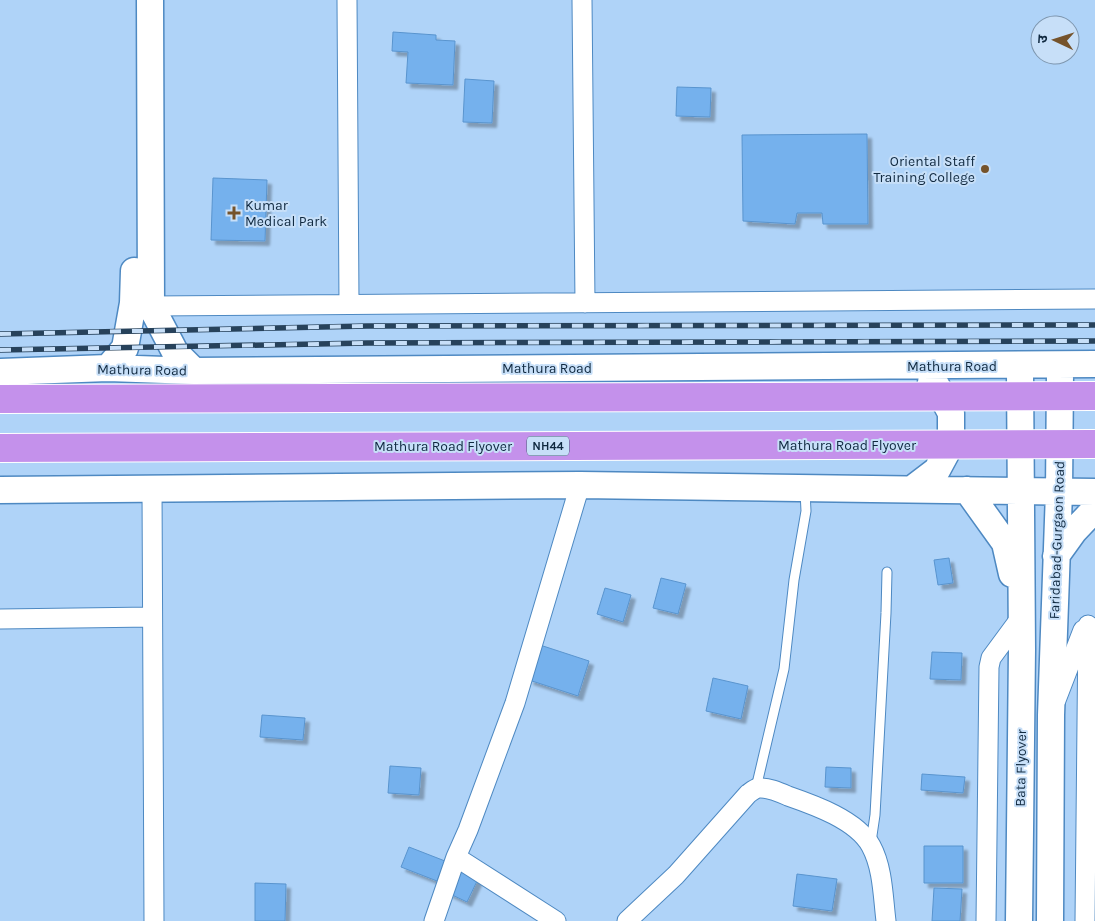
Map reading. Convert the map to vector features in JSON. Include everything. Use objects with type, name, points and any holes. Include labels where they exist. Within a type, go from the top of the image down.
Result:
[{"type":"highway","points":[[0,399],[1095,396]]},
{"type":"highway","name":"Mathura Road Flyover","points":[[0,448],[1095,444]]},
{"type":"main road","points":[[108,368],[125,348],[133,303],[136,162],[135,0]]},
{"type":"main road","points":[[150,0],[151,306],[175,352],[194,371]]},
{"type":"main road","name":"Mathura Road","points":[[0,372],[108,368],[194,371],[1095,364]]},
{"type":"main road","points":[[1020,365],[1022,616]]},
{"type":"main road","name":"Faridabad-Gurgaon Road","points":[[1051,715],[1059,492],[1060,365]]},
{"type":"main road","points":[[904,366],[936,385],[951,413],[952,444],[937,470],[912,490]]},
{"type":"main road","points":[[0,490],[580,485],[1095,492]]},
{"type":"main road","points":[[967,490],[1005,543],[1022,616]]},
{"type":"main road","points":[[1056,556],[1074,531],[1095,509]]},
{"type":"main road","name":"Bata Flyover","points":[[1019,921],[1022,616]]},
{"type":"main road","name":"Bata Flyover","points":[[1050,921],[1051,715]]},
{"type":"street","points":[[347,0],[349,304]]},
{"type":"street","points":[[582,0],[585,303]]},
{"type":"street","points":[[151,306],[1095,299]]},
{"type":"street","points":[[434,921],[456,857],[468,830],[515,703],[580,485]]},
{"type":"street","points":[[152,488],[154,921]]},
{"type":"street","points":[[986,921],[989,667],[991,658],[1022,616]]},
{"type":"street","points":[[0,619],[152,617]]},
{"type":"street","points":[[1051,715],[1083,629],[1092,625],[1085,921]]},
{"type":"street","points":[[627,921],[676,875],[748,794],[756,788],[773,790],[822,808],[839,817],[860,833],[870,845],[878,863],[886,921]]},
{"type":"street","points":[[456,857],[556,921]]},
{"type":"lane","points":[[756,788],[784,669],[794,580],[806,511],[805,488]]},
{"type":"lane","points":[[870,845],[875,815],[887,572]]},
{"type":"building","points":[[393,32],[436,35],[436,40],[455,41],[453,85],[406,83],[408,52],[392,51]]},
{"type":"building","points":[[465,79],[494,81],[492,123],[463,122]]},
{"type":"building","points":[[677,87],[711,88],[710,117],[676,116]]},
{"type":"building","points":[[867,134],[868,224],[823,224],[822,213],[797,213],[795,224],[743,221],[742,135]]},
{"type":"building","points":[[213,178],[267,180],[265,241],[211,240]]},
{"type":"building","points":[[949,558],[953,583],[938,585],[934,560]]},
{"type":"building","points":[[661,578],[686,584],[678,614],[653,608]]},
{"type":"building","points":[[605,588],[631,595],[623,622],[597,614]]},
{"type":"building","points":[[540,645],[589,661],[578,696],[529,680]]},
{"type":"building","points":[[932,652],[962,653],[961,680],[930,679]]},
{"type":"building","points":[[713,678],[748,686],[741,719],[706,711]]},
{"type":"building","points":[[262,715],[305,718],[303,740],[260,737]]},
{"type":"building","points":[[390,766],[421,768],[419,795],[388,793]]},
{"type":"building","points":[[826,767],[851,768],[851,788],[825,787]]},
{"type":"building","points":[[922,774],[965,777],[963,793],[921,790]]},
{"type":"building","points":[[924,846],[963,846],[963,883],[924,883]]},
{"type":"building","points":[[409,847],[445,861],[437,881],[401,867]]},
{"type":"building","points":[[459,869],[478,879],[467,902],[448,893]]},
{"type":"building","points":[[797,874],[837,879],[832,911],[793,906]]},
{"type":"building","points":[[255,883],[286,884],[285,921],[255,921]]},
{"type":"building","points":[[934,888],[962,889],[960,921],[932,921]]},
{"type":"railway","points":[[0,334],[367,326],[1095,325]]},
{"type":"railway","points":[[0,350],[367,343],[1095,341]]},
{"type":"place","name":"Oriental Staff Training College","points":[[985,169]]},
{"type":"place","name":"Kumar Medical Park","points":[[234,213]]}]
